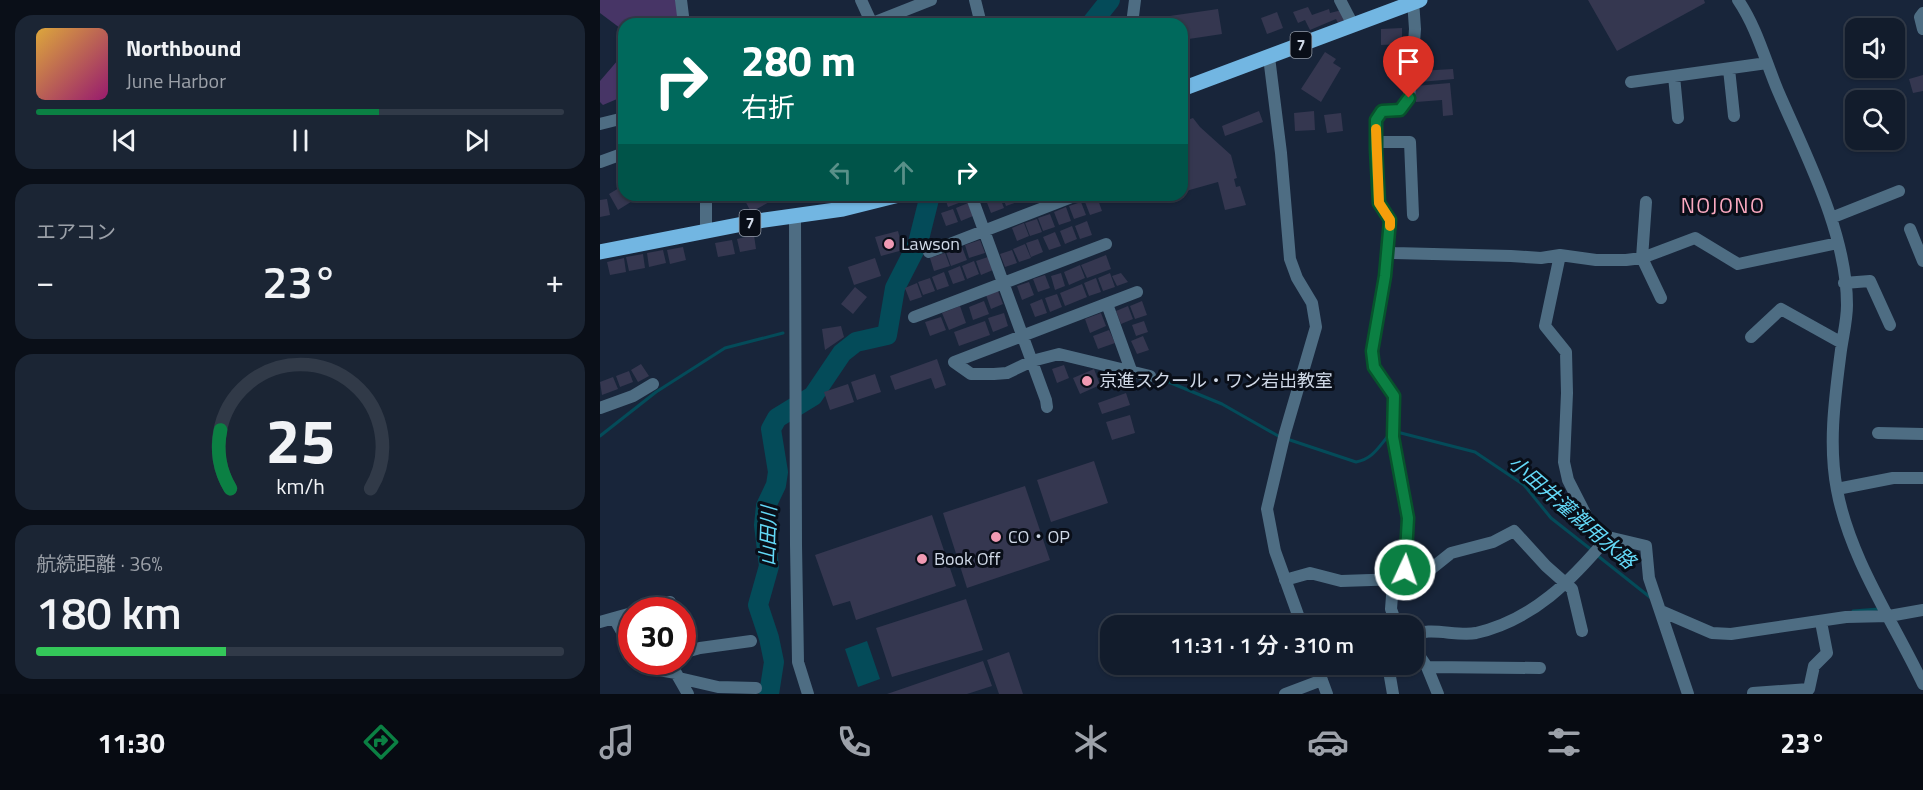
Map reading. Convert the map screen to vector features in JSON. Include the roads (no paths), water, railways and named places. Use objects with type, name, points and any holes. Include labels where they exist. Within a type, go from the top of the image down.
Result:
[{"type":"main road","name":"7","points":[[1188,87],[1416,1]]},
{"type":"main road","name":"7","points":[[600,252],[758,221],[843,209],[875,201]]},
{"type":"street","points":[[681,0],[683,18]]},
{"type":"street","points":[[861,0],[868,18]]},
{"type":"street","points":[[886,18],[931,0]]},
{"type":"street","points":[[975,0],[980,18]]},
{"type":"street","points":[[1133,18],[1135,0]]},
{"type":"street","points":[[1340,0],[1353,25]]},
{"type":"street","points":[[1738,0],[1753,23],[1767,63],[1831,218],[1838,243],[1847,306],[1833,416],[1832,459],[1844,522],[1863,567],[1923,684]]},
{"type":"street","points":[[1393,615],[1392,596],[1405,570],[1408,518],[1393,437],[1394,396],[1374,367],[1372,351],[1388,250],[1390,220],[1379,203],[1375,142],[1376,120],[1382,111],[1400,110],[1409,98],[1416,1]]},
{"type":"street","points":[[1923,13],[1920,17],[1923,29]]},
{"type":"street","points":[[1269,57],[1281,153],[1290,259],[1297,278],[1312,303],[1316,327],[1283,439],[1267,509],[1275,551],[1298,615]]},
{"type":"street","points":[[1632,82],[1767,63]]},
{"type":"street","points":[[1729,69],[1734,116]]},
{"type":"street","points":[[1674,76],[1678,118]]},
{"type":"street","points":[[600,124],[618,120]]},
{"type":"street","points":[[1375,142],[1410,142],[1413,215]]},
{"type":"street","points":[[600,162],[618,155]]},
{"type":"street","points":[[1831,218],[1899,191]]},
{"type":"street","points":[[706,201],[706,231]]},
{"type":"street","points":[[973,201],[1047,407]]},
{"type":"street","points":[[929,252],[1062,201]]},
{"type":"street","points":[[1646,202],[1642,258],[1661,298]]},
{"type":"street","points":[[795,216],[795,545],[798,662],[808,694]]},
{"type":"street","points":[[1910,229],[1923,261]]},
{"type":"street","points":[[1388,250],[1394,253],[1541,258],[1560,255],[1596,260],[1642,258],[1695,238],[1738,264],[1838,243]]},
{"type":"street","points":[[914,317],[1106,244]]},
{"type":"street","points":[[1560,255],[1545,326],[1566,352],[1564,462],[1568,480],[1589,521],[1608,537],[1646,546],[1649,578],[1689,694]]},
{"type":"street","points":[[1844,283],[1870,281],[1890,325]]},
{"type":"street","points":[[1137,292],[954,362],[971,374],[994,374],[1007,373],[1032,361],[1059,354],[1150,376]]},
{"type":"street","points":[[1107,304],[1132,372]]},
{"type":"street","points":[[1751,337],[1781,309],[1842,343]]},
{"type":"street","points":[[600,408],[633,396],[653,384]]},
{"type":"street","points":[[1878,433],[1923,434]]},
{"type":"street","points":[[1837,489],[1893,478],[1923,478]]},
{"type":"street","points":[[1285,580],[1310,573],[1341,580],[1401,579],[1431,569],[1451,553],[1493,542],[1514,531],[1546,566],[1572,589],[1582,631]]},
{"type":"street","points":[[1424,631],[1447,634],[1475,633],[1515,619],[1534,609],[1566,583],[1608,537]]},
{"type":"street","points":[[1661,611],[1712,633],[1731,634],[1846,617],[1889,616],[1923,610]]},
{"type":"street","points":[[600,622],[618,617]]},
{"type":"street","points":[[614,618],[618,625]]},
{"type":"street","points":[[1753,693],[1809,689],[1814,666],[1827,652],[1821,622]]},
{"type":"street","points":[[696,649],[751,641]]},
{"type":"street","points":[[1424,663],[1438,694]]},
{"type":"street","points":[[1427,667],[1540,668]]},
{"type":"street","points":[[677,675],[688,694]]},
{"type":"street","points":[[1320,675],[1327,694]]},
{"type":"street","points":[[1390,675],[1393,694]]},
{"type":"street","points":[[679,678],[718,687],[756,688]]},
{"type":"street","points":[[1285,694],[1322,681]]},
{"type":"waterway","name":"山田川","points":[[1096,18],[1110,0]]},
{"type":"waterway","name":"山田川","points":[[769,694],[774,662],[758,605],[769,566],[764,525],[766,506],[776,485],[778,472],[771,429],[777,418],[813,396],[842,353],[856,342],[887,335],[895,288],[918,243],[928,201]]},
{"type":"waterway","name":"小田井灌漑用水路","points":[[600,436],[656,392],[725,348],[783,333]]},
{"type":"waterway","name":"小田井灌漑用水路","points":[[1154,376],[1222,404],[1280,437]]},
{"type":"waterway","name":"小田井灌漑用水路","points":[[1397,432],[1475,452],[1524,485],[1551,518],[1593,551]]},
{"type":"waterway","name":"小田井灌漑用水路","points":[[1287,439],[1356,462],[1371,456],[1388,436]]},
{"type":"waterway","name":"小田井灌漑用水路","points":[[1598,556],[1651,598]]},
{"type":"waterway","name":"小田井灌漑用水路","points":[[1853,611],[1879,609]]},
{"type":"place","name":"Lawson","points":[[889,244]]},
{"type":"place","name":"京進スクール・ワン岩出教室","points":[[1087,381]]},
{"type":"place","name":"CO・OP","points":[[996,537]]},
{"type":"place","name":"Book Off","points":[[922,559]]},
{"type":"district","name":"NOJONO","points":[[1723,206]]}]
